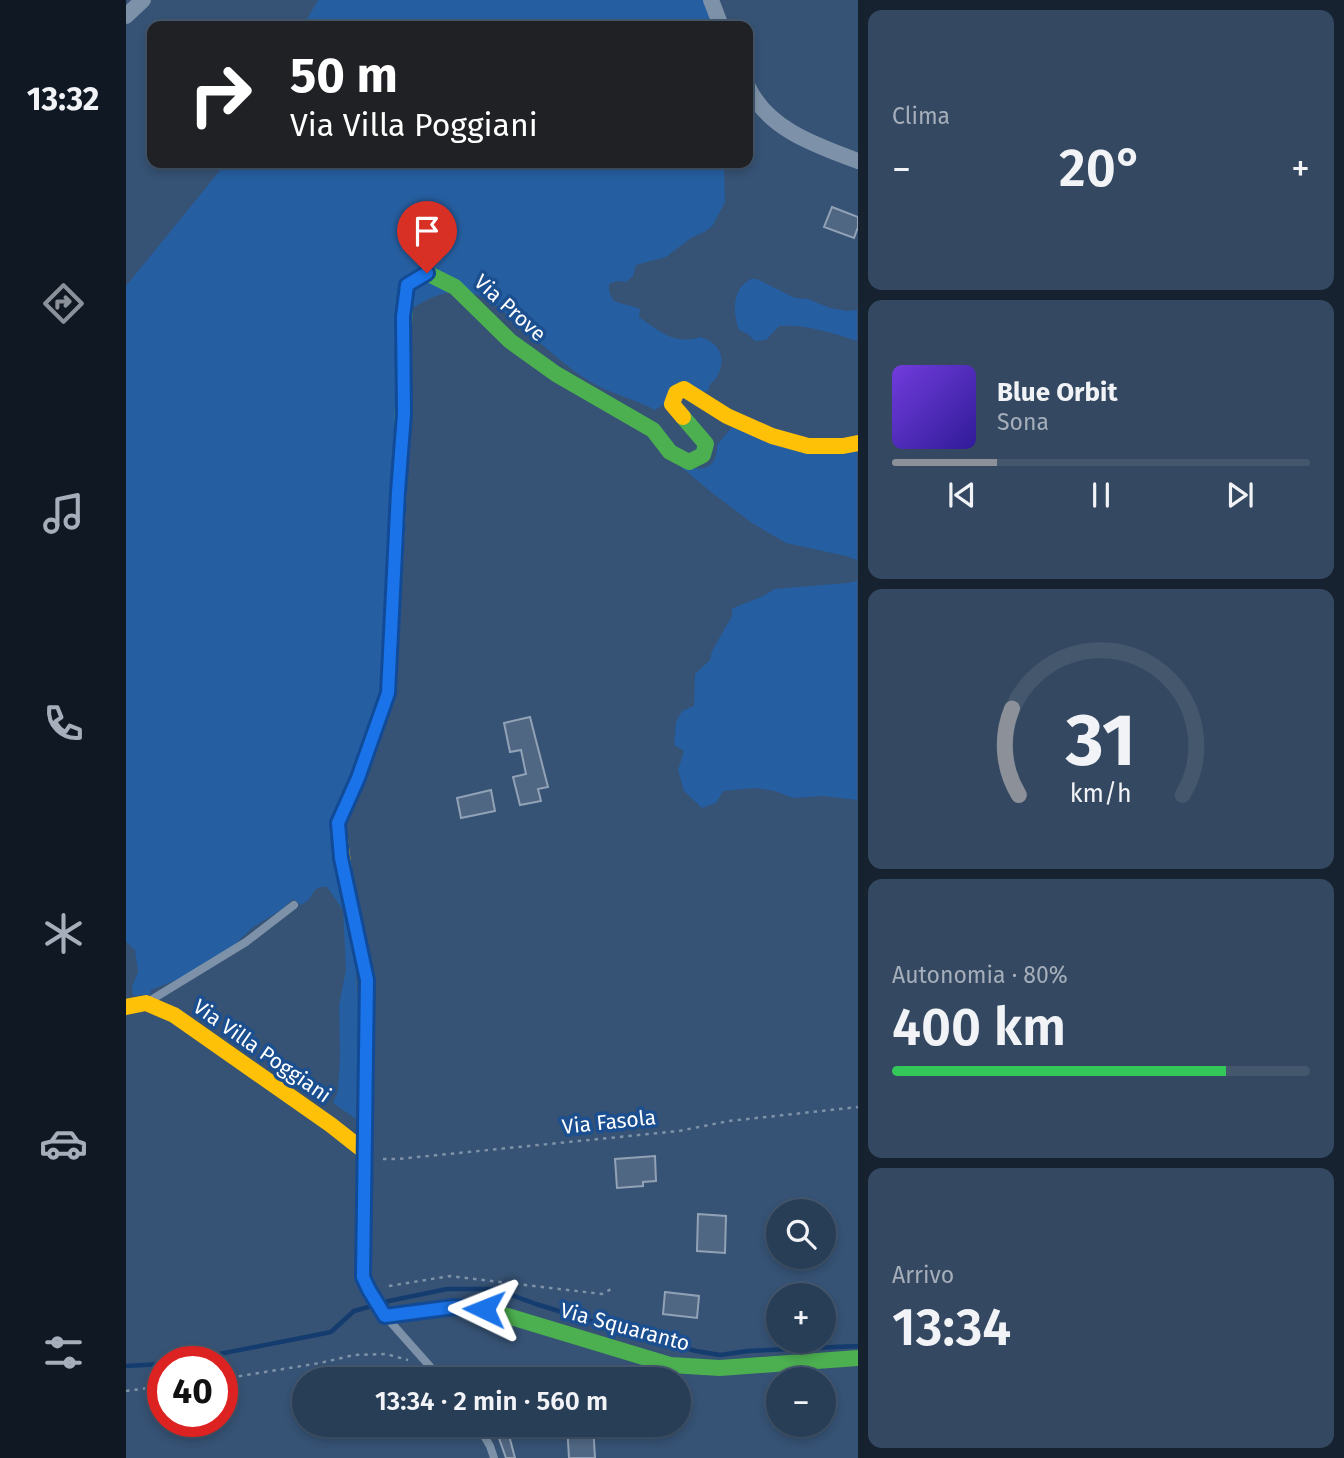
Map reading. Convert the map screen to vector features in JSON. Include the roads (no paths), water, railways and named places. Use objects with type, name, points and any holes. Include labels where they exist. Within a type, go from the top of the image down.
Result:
[{"type":"street","points":[[126,16],[143,0]]},
{"type":"street","points":[[711,0],[719,21]]},
{"type":"street","points":[[753,96],[772,120],[810,143],[858,161]]},
{"type":"street","name":"Via Prove","points":[[364,1151],[367,980],[341,858],[338,823],[358,778],[388,693],[404,414],[403,317],[407,285],[427,273],[455,288],[510,341],[556,374],[653,430],[670,452],[690,462],[703,455],[706,444],[672,404],[676,393],[684,389],[727,416],[772,436],[808,446],[858,443]]},
{"type":"street","points":[[126,1007],[146,1003]]},
{"type":"street","name":"Via Villa Poggiani","points":[[146,1003],[174,1015],[364,1151]]},
{"type":"street","points":[[364,1151],[363,1277],[385,1316]]},
{"type":"street","name":"Via Squaranto","points":[[385,1316],[454,1307],[484,1309],[670,1365],[720,1368],[858,1358]]},
{"type":"lane","points":[[146,1003],[246,942],[294,905]]},
{"type":"lane","points":[[385,1316],[430,1367]]},
{"type":"lane","points":[[485,1437],[494,1458]]},
{"type":"waterway","points":[[384,1302],[447,1289],[495,1289],[643,1337],[720,1355],[748,1351],[858,1346]]},
{"type":"waterway","points":[[238,1350],[331,1332],[354,1311],[372,1306]]},
{"type":"waterway","points":[[126,1366],[147,1365]]}]
